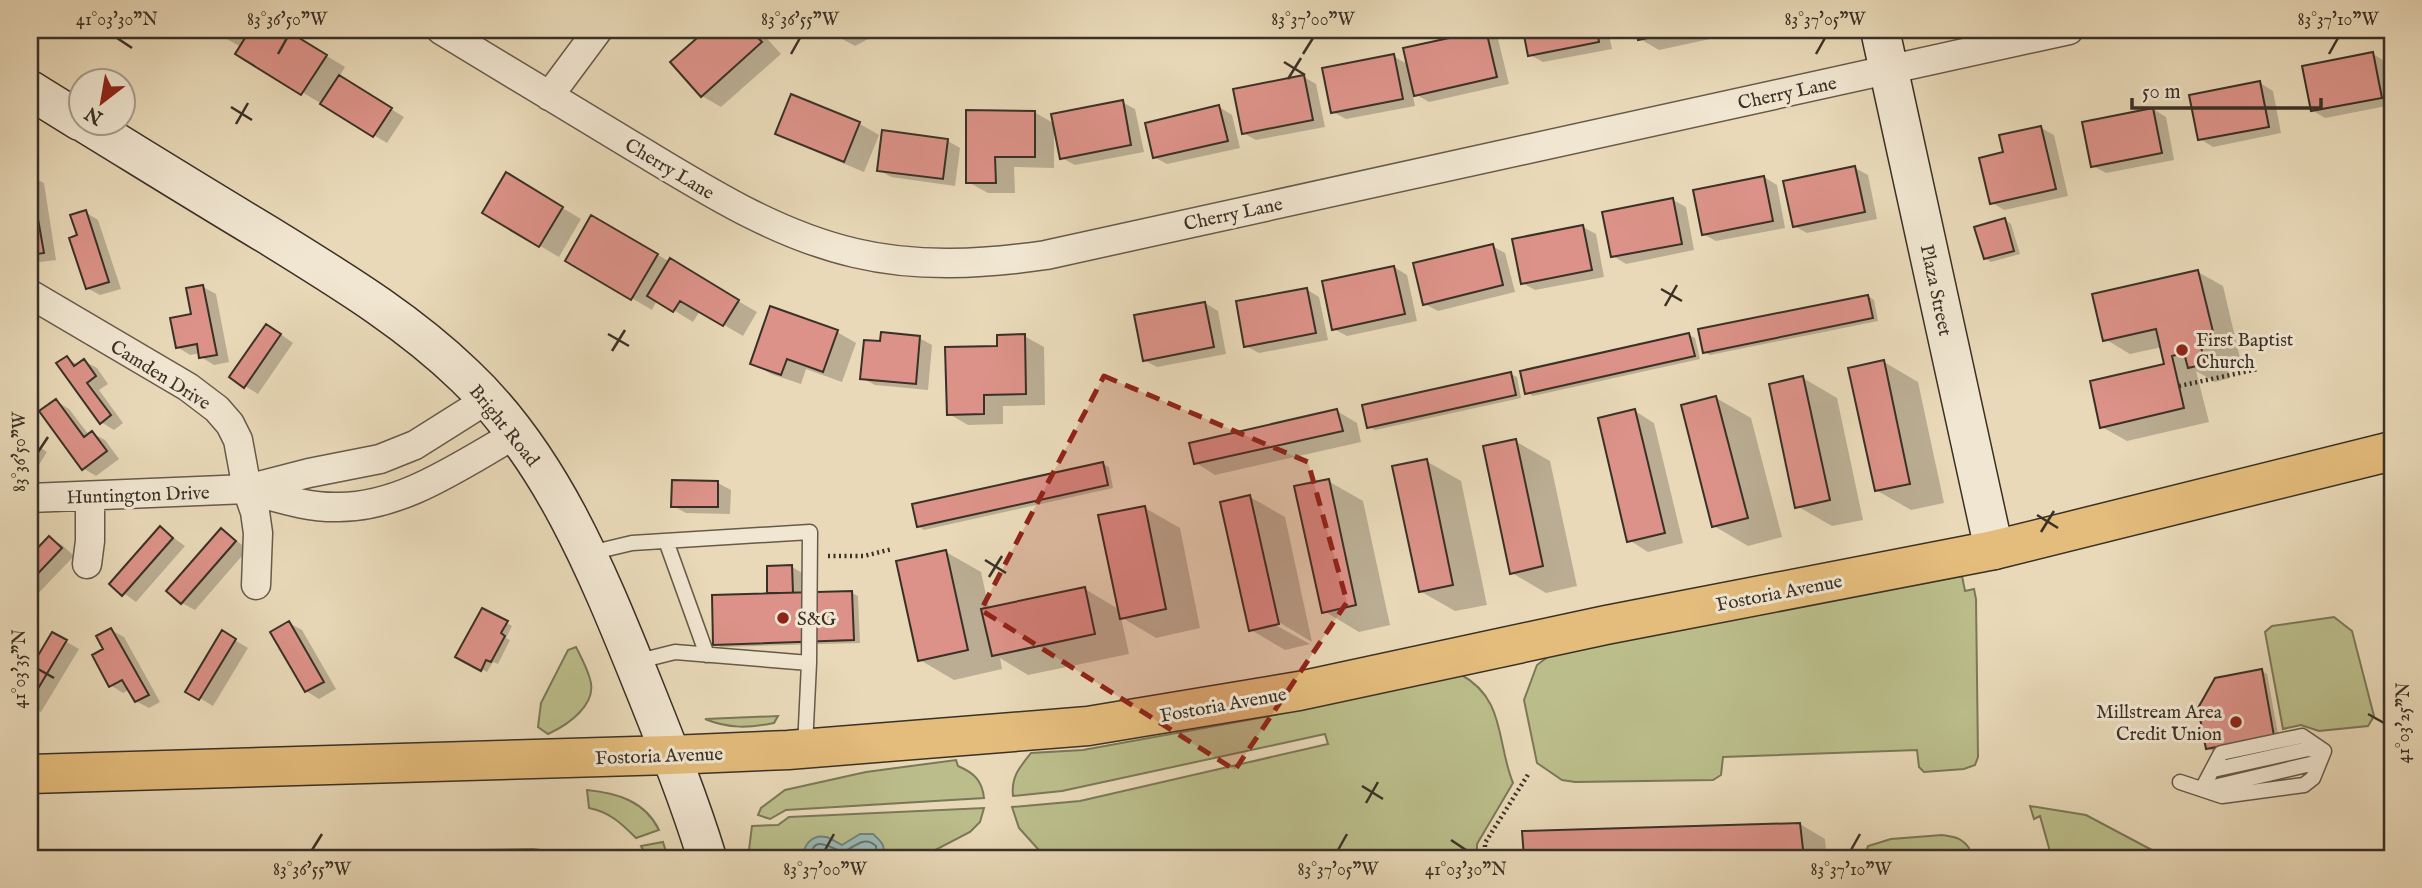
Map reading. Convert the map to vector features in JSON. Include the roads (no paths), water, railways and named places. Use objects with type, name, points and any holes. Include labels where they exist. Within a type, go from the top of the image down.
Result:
[{"type":"main road","name":"Plaza Street","points":[[1880,30],[1994,550]]},
{"type":"main road","name":"Bright Road","points":[[30,90],[66,112]]},
{"type":"main road","name":"Bright Road","points":[[105,136],[360,292],[410,327],[488,399],[542,471],[587,554],[634,662],[706,858]]},
{"type":"main road","name":"Fostoria Avenue","points":[[30,774],[670,755],[994,735],[1145,718],[1299,691],[1606,625],[1994,550],[2392,451]]},
{"type":"street","name":"Cherry Lane","points":[[441,30],[752,216],[787,231],[859,254],[933,263],[1045,254],[2069,30]]},
{"type":"street","points":[[549,96],[598,30]]},
{"type":"street","name":"Camden Drive","points":[[30,294],[188,387],[230,424],[239,440],[247,489],[255,512],[258,533],[256,585]]},
{"type":"street","name":"Huntington Drive","points":[[30,498],[247,489],[380,459],[415,445],[488,399]]},
{"type":"street","name":"Huntington Drive","points":[[247,489],[303,504],[340,508],[377,502],[429,482],[516,434]]},
{"type":"street","points":[[87,564],[90,496]]},
{"type":"lane","points":[[587,554],[632,543],[810,532],[805,748]]},
{"type":"lane","points":[[666,541],[707,655]]},
{"type":"lane","points":[[634,662],[675,652],[809,663]]},
{"type":"lane","points":[[2180,782],[2222,796],[2304,785],[2313,778],[2321,757],[2308,749],[2213,769],[2202,789]]},
{"type":"water","points":[[860,834],[873,834],[879,839],[884,847],[883,858],[804,858],[806,845],[816,837],[828,838],[842,845]]},
{"type":"water","points":[[533,849],[571,854],[577,858],[441,858],[474,850]]},
{"type":"place","name":"First Baptist Church","points":[[2182,350]]},
{"type":"place","name":"S&G","points":[[783,618]]},
{"type":"place","name":"Millstream Area Credit Union","points":[[2236,722]]}]
